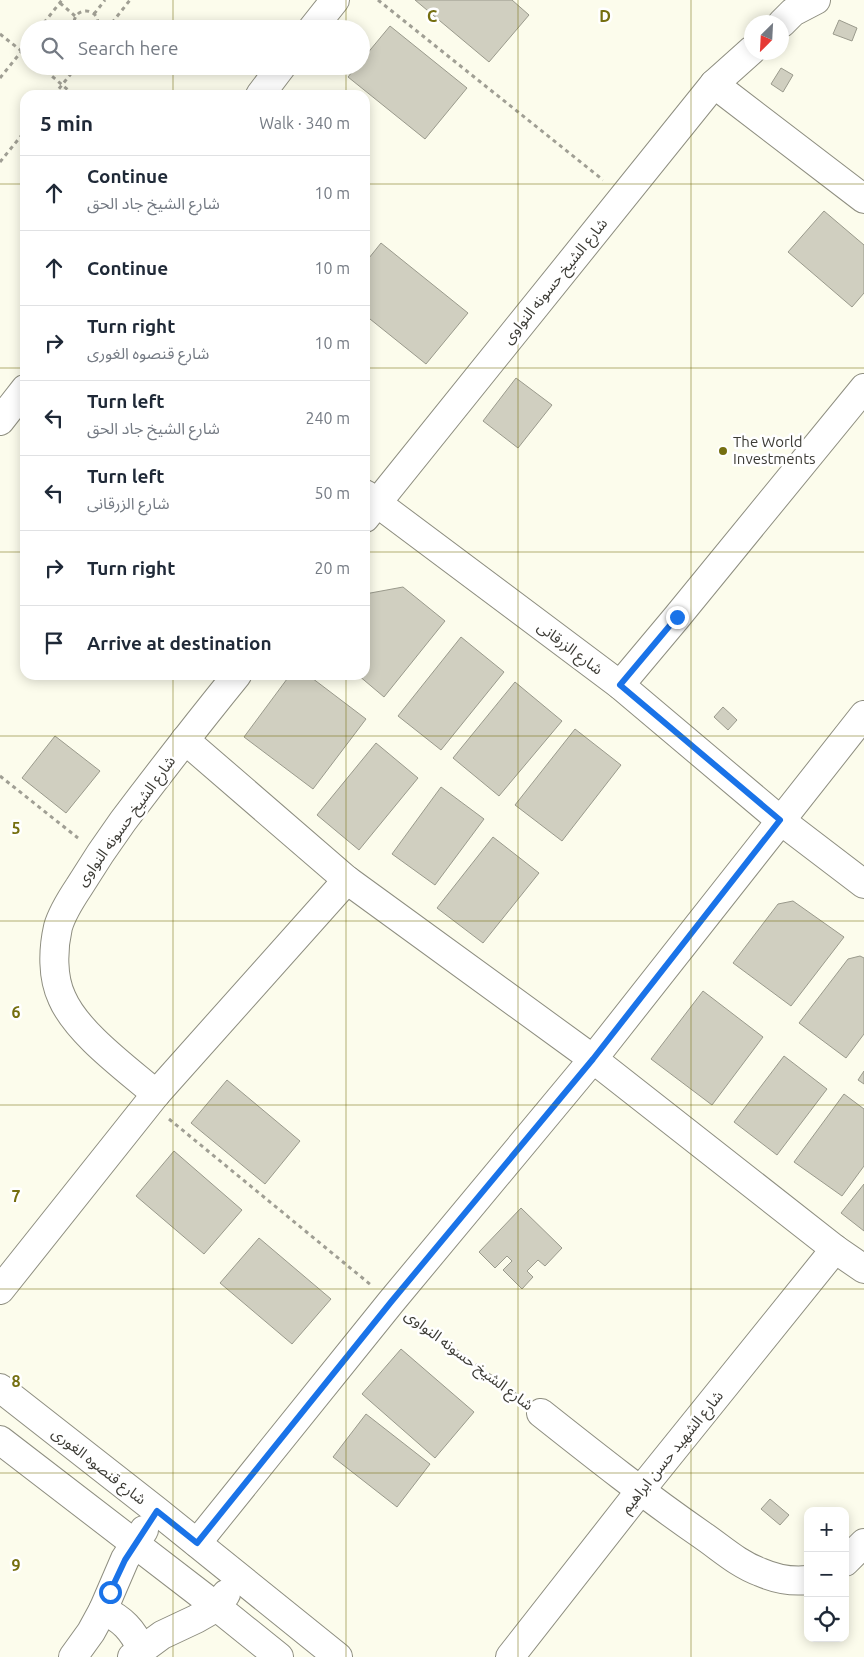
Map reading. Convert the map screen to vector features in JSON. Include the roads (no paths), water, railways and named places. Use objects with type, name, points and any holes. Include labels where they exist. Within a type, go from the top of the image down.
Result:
[{"type":"street","points":[[789,16],[816,0]]},
{"type":"street","points":[[318,20],[329,2]]},
{"type":"street","name":"شارع الشيخ حسونه النواوى","points":[[370,504],[714,84],[744,57]]},
{"type":"street","points":[[264,90],[275,75]]},
{"type":"street","points":[[714,84],[864,199]]},
{"type":"street","points":[[620,685],[864,388]]},
{"type":"street","points":[[0,420],[20,395]]},
{"type":"street","name":"شارع الزرقانى","points":[[370,506],[620,685],[780,820],[864,884]]},
{"type":"street","name":"شارع الشيخ حسونه النواوى","points":[[153,1098],[87,1034],[71,1015],[61,998],[55,977],[58,926],[66,908],[99,854],[184,740],[233,680]]},
{"type":"street","points":[[197,1543],[391,1302],[593,1059],[864,715]]},
{"type":"street","points":[[184,740],[347,880],[593,1059],[864,1270]]},
{"type":"street","points":[[0,1290],[153,1098],[347,880]]},
{"type":"street","name":"شارع الشهيد حسن ابراهيم","points":[[510,1657],[640,1490],[835,1249]]},
{"type":"street","name":"شارع قنصوه الغورى","points":[[0,1388],[240,1577],[338,1657]]},
{"type":"street","name":"شارع الشيخ حسونه النواوى","points":[[541,1413],[640,1490],[736,1559],[758,1572],[794,1582],[804,1581]]},
{"type":"street","points":[[0,1440],[279,1657]]},
{"type":"street","points":[[73,1657],[91,1632],[103,1610],[117,1575],[157,1511]]},
{"type":"street","points":[[849,1558],[864,1543]]},
{"type":"street","points":[[103,1610],[122,1621],[130,1630],[136,1653],[162,1635],[217,1607],[240,1577]]},
{"type":"place","name":"The World Investments","points":[[723,451]]}]
